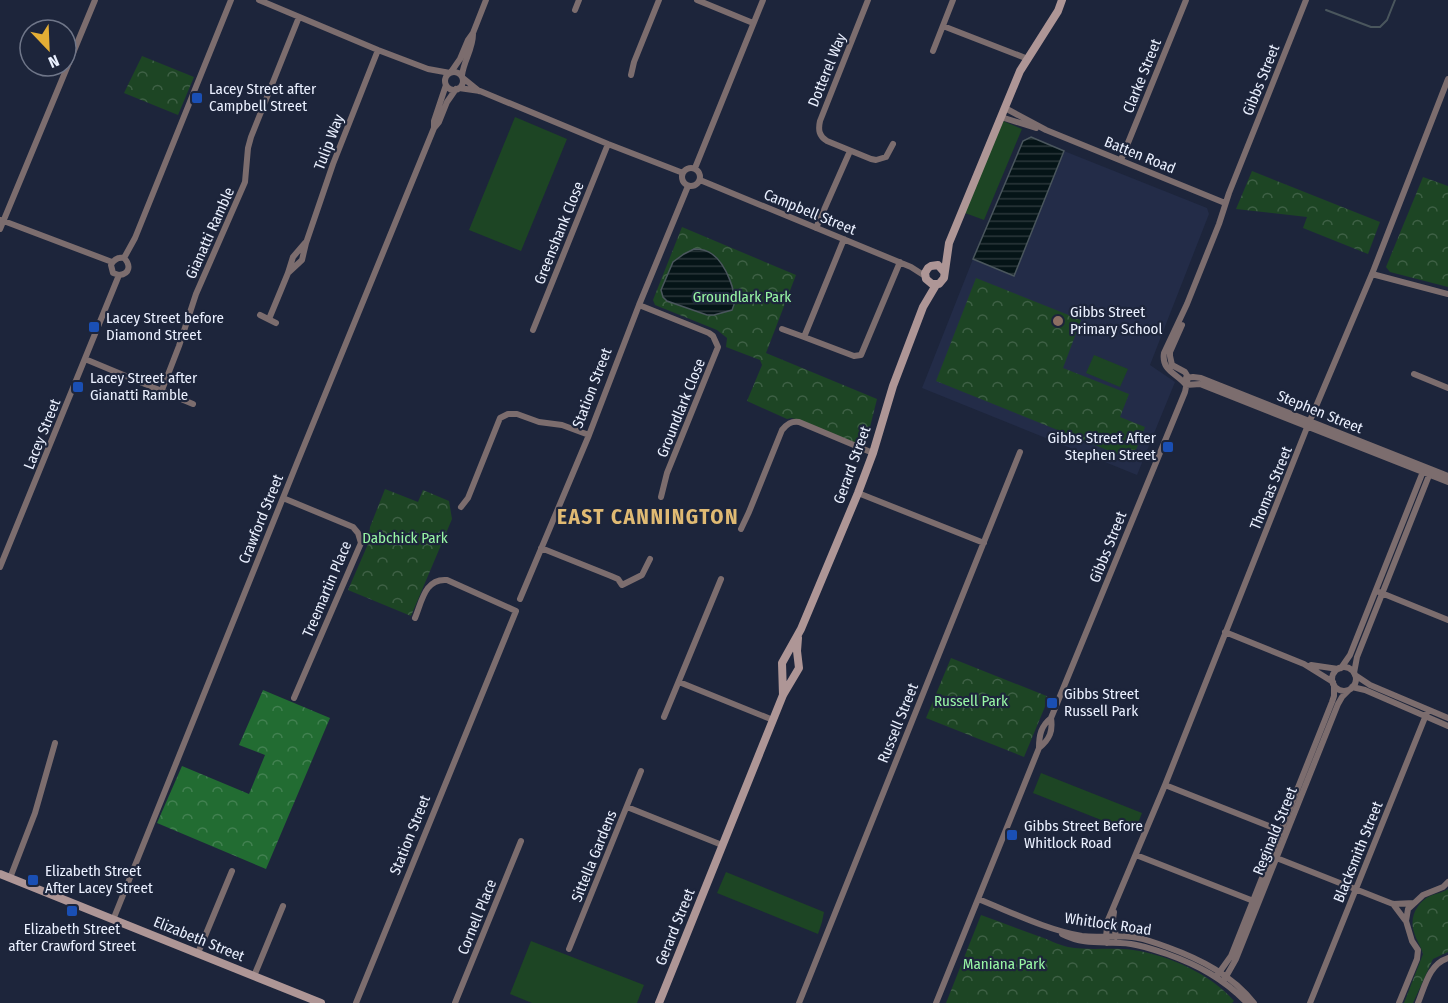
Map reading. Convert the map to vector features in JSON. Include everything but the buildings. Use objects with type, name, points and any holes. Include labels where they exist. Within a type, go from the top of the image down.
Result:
[{"type":"street","points":[[0,229],[94,0]]},
{"type":"street","points":[[124,258],[135,238],[231,0]]},
{"type":"street","points":[[259,0],[428,69],[457,72],[480,91]]},
{"type":"street","points":[[446,84],[446,77],[460,59],[486,0]]},
{"type":"street","points":[[575,10],[579,0]]},
{"type":"street","points":[[632,75],[634,62],[659,0]]},
{"type":"street","points":[[697,0],[753,23]]},
{"type":"street","points":[[695,168],[763,0]]},
{"type":"street","name":"Dotterel Way","points":[[867,0],[819,127],[819,133],[827,141],[876,160],[886,157],[893,144]]},
{"type":"street","points":[[933,51],[953,0]]},
{"type":"street","name":"Gerard Street","points":[[783,695],[782,663],[801,629],[858,493],[873,453],[893,386],[923,307],[930,275],[949,243],[1020,71],[1058,11],[1062,0]]},
{"type":"street","name":"Clarke Street","points":[[1121,160],[1186,0]]},
{"type":"street","name":"Gibbs Street","points":[[936,1003],[1039,748],[1040,734],[1051,718],[1186,380],[1166,368],[1163,357],[1187,304],[1306,0]]},
{"type":"street","name":"Gianatti Ramble","points":[[162,390],[196,294],[245,182],[251,137],[299,17]]},
{"type":"street","points":[[943,26],[1028,59]]},
{"type":"street","points":[[458,89],[463,84],[464,64],[472,44],[473,33]]},
{"type":"street","name":"Tulip Way","points":[[269,319],[288,273],[302,260],[333,164],[378,50]]},
{"type":"street","points":[[428,69],[450,89],[480,91],[683,173]]},
{"type":"street","name":"Thomas Street","points":[[1107,939],[1108,920],[1165,785],[1448,80]]},
{"type":"street","name":"Crawford Street","points":[[434,128],[434,121],[446,84]]},
{"type":"street","name":"Crawford Street","points":[[113,920],[434,128],[447,102],[458,89]]},
{"type":"street","name":"Batten Road","points":[[1005,108],[1046,130]]},
{"type":"street","name":"Batten Road","points":[[1001,117],[1046,130],[1225,203]]},
{"type":"street","name":"Greenshank Close","points":[[533,330],[608,144]]},
{"type":"street","points":[[816,228],[850,151]]},
{"type":"street","points":[[695,168],[701,175],[698,184],[688,186],[683,182],[683,173],[686,169],[695,168]]},
{"type":"street","name":"Campbell Street","points":[[700,180],[930,275]]},
{"type":"street","name":"Station Street","points":[[520,599],[589,435],[688,186]]},
{"type":"street","points":[[2,221],[112,262]]},
{"type":"street","points":[[804,337],[844,239]]},
{"type":"street","name":"Gerard Street","points":[[944,272],[949,243]]},
{"type":"street","points":[[120,257],[124,258],[128,262],[128,271],[119,275],[114,273],[111,268],[112,262],[120,257]]},
{"type":"street","points":[[782,329],[858,357],[861,355],[900,262]]},
{"type":"street","points":[[942,267],[943,281],[930,275],[942,267]]},
{"type":"street","points":[[1371,274],[1448,294]]},
{"type":"street","name":"Lacey Street","points":[[0,567],[119,275]]},
{"type":"street","name":"Groundlark Close","points":[[639,305],[709,333],[716,340],[718,347],[667,473],[661,497]]},
{"type":"street","points":[[260,315],[276,323]]},
{"type":"street","points":[[85,359],[193,404]]},
{"type":"street","points":[[1414,374],[1448,388]]},
{"type":"street","name":"Stephen Street","points":[[1186,380],[1201,378],[1427,471],[1448,482]]},
{"type":"street","points":[[460,507],[468,498],[500,418],[508,414],[517,414],[539,422],[562,425],[589,435]]},
{"type":"street","points":[[741,529],[782,430],[789,423],[799,422],[873,453]]},
{"type":"street","name":"Russell Street","points":[[799,1003],[1020,452]]},
{"type":"street","points":[[1334,684],[1333,675],[1350,655],[1427,471]]},
{"type":"street","name":"Stephen Street","points":[[1427,471],[1448,476]]},
{"type":"street","points":[[858,493],[984,543]]},
{"type":"street","name":"Treemartin Place","points":[[283,498],[353,528],[358,533],[361,543],[294,698]]},
{"type":"street","points":[[541,548],[618,579],[622,585],[642,575],[650,559]]},
{"type":"street","name":"Station Street","points":[[356,1003],[516,611],[447,580],[439,579],[426,590],[415,618]]},
{"type":"street","points":[[664,717],[721,579]]},
{"type":"street","points":[[1378,592],[1448,620]]},
{"type":"street","points":[[1351,689],[1356,681],[1354,674],[1357,657],[1378,592]]},
{"type":"street","name":"Gerard Street","points":[[659,1003],[783,695],[799,668],[797,651],[801,629]]},
{"type":"street","points":[[1226,632],[1304,664],[1334,684],[1339,690],[1365,690],[1427,713],[1448,718]]},
{"type":"street","points":[[1304,664],[1349,669],[1370,685],[1448,726]]},
{"type":"street","points":[[679,682],[773,720]]},
{"type":"street","name":"Reginald Street","points":[[1284,832],[1332,702],[1334,684]]},
{"type":"street","name":"Reginald Street","points":[[1225,980],[1236,959],[1284,832],[1338,704],[1351,689]]},
{"type":"street","name":"Blacksmith Street","points":[[1310,1003],[1427,713]]},
{"type":"street","name":"Gibbs Street","points":[[1039,748],[1051,735],[1051,718]]},
{"type":"street","points":[[10,878],[38,804],[55,743]]},
{"type":"street","name":"Sittella Gardens","points":[[569,949],[641,771]]},
{"type":"street","points":[[1165,785],[1284,832]]},
{"type":"street","points":[[627,807],[722,845]]},
{"type":"street","name":"Cornell Place","points":[[455,1003],[520,841]]},
{"type":"street","points":[[1136,855],[1256,902]]},
{"type":"street","points":[[1274,857],[1393,904],[1414,903]]},
{"type":"street","points":[[198,953],[232,871]]},
{"type":"street","name":"Elizabeth Street","points":[[0,874],[254,976],[306,1000],[321,1003]]},
{"type":"street","points":[[1406,921],[1408,909],[1414,903],[1423,895],[1443,887],[1448,882]]},
{"type":"street","name":"Whitlock Road","points":[[978,899],[1048,926],[1077,941],[1087,943],[1115,936],[1143,939],[1188,955],[1218,974],[1246,1003]]},
{"type":"street","name":"Reginald Street","points":[[1218,974],[1231,956],[1256,902]]},
{"type":"street","points":[[1393,904],[1406,921],[1412,941],[1418,950],[1417,959],[1399,1003]]},
{"type":"street","name":"Thomas Street","points":[[1115,905],[1113,919],[1117,943]]},
{"type":"street","points":[[254,976],[283,906]]},
{"type":"street","name":"Whitlock Road","points":[[1107,939],[1148,948],[1218,974]]},
{"type":"street","points":[[1418,1003],[1428,976],[1436,963],[1448,958]]},
{"type":"street","name":"Whitlock Road","points":[[1225,980],[1239,987],[1254,1003]]},
{"type":"shaded area","points":[[1031,137],[1064,151],[1014,276],[973,259],[1023,141]]},
{"type":"shaded area","name":"Gibbs Street Primary School","points":[[1064,151],[1207,208],[1209,214],[1150,365],[1175,382],[1137,475],[922,388],[973,259],[1014,275]]},
{"type":"shaded area","points":[[694,249],[710,253],[722,265],[733,289],[732,310],[707,315],[667,301],[663,297],[661,290],[673,262]]},
{"type":"green space","points":[[142,56],[194,77],[178,115],[124,93]]},
{"type":"green space","points":[[515,117],[567,139],[521,251],[469,230]]},
{"type":"green space","points":[[1003,121],[1022,129],[984,220],[965,213]]},
{"type":"green space","points":[[1252,171],[1380,222],[1368,254],[1303,228],[1307,217],[1236,209]]},
{"type":"green space","points":[[1423,177],[1448,186],[1448,287],[1390,272],[1386,267]]},
{"type":"green space","name":"Groundlark Park","points":[[682,227],[796,275],[766,353],[877,399],[866,443],[861,445],[792,418],[787,419],[747,401],[762,365],[760,360],[726,347],[727,338],[717,330],[655,305],[653,300]]},
{"type":"green space","points":[[976,278],[1081,320],[1063,368],[1129,394],[1120,417],[1145,427],[1132,460],[936,381]]},
{"type":"green space","points":[[1094,355],[1128,369],[1120,387],[1086,373]]},
{"type":"green space","name":"Dabchick Park","points":[[385,489],[418,502],[423,490],[449,501],[452,519],[411,616],[348,590],[368,544],[370,527]]},
{"type":"green space","name":"Russell Park","points":[[951,658],[1049,697],[1024,757],[926,718]]},
{"type":"green space","points":[[263,690],[330,718],[266,869],[157,823],[182,766],[249,794],[265,755],[239,745]]},
{"type":"green space","points":[[1041,773],[1142,813],[1134,833],[1033,793]]},
{"type":"green space","points":[[726,872],[824,912],[818,934],[717,893]]},
{"type":"green space","points":[[1448,889],[1448,952],[1433,959],[1413,1003],[1404,1003],[1423,954],[1415,935],[1413,916],[1421,902]]},
{"type":"green space","name":"Maniana Park","points":[[981,915],[1068,947],[1125,949],[1160,956],[1201,974],[1234,1001],[1232,1003],[946,1003]]},
{"type":"green space","points":[[531,941],[644,985],[637,1003],[532,1003],[510,994]]},
{"type":"waterway","points":[[1326,10],[1371,27],[1380,27],[1387,20],[1395,0]]},
{"type":"place","name":"Lacey Street after Campbell Street","points":[[197,98]]},
{"type":"place","name":"Gibbs Street Primary School","points":[[1058,321]]},
{"type":"place","name":"Lacey Street before Diamond Street","points":[[94,327]]},
{"type":"place","name":"Lacey Street after Gianatti Ramble","points":[[78,387]]},
{"type":"place","name":"Gibbs Street After Stephen Street","points":[[1168,447]]},
{"type":"place","name":"Gibbs Street Russell Park","points":[[1052,703]]},
{"type":"place","name":"Gibbs Street Before Whitlock Road","points":[[1012,835]]},
{"type":"place","name":"Elizabeth Street After Lacey Street","points":[[33,880]]},
{"type":"place","name":"Elizabeth Street after Crawford Street","points":[[72,911]]},
{"type":"district","name":"EAST CANNINGTON","points":[[648,517]]}]
